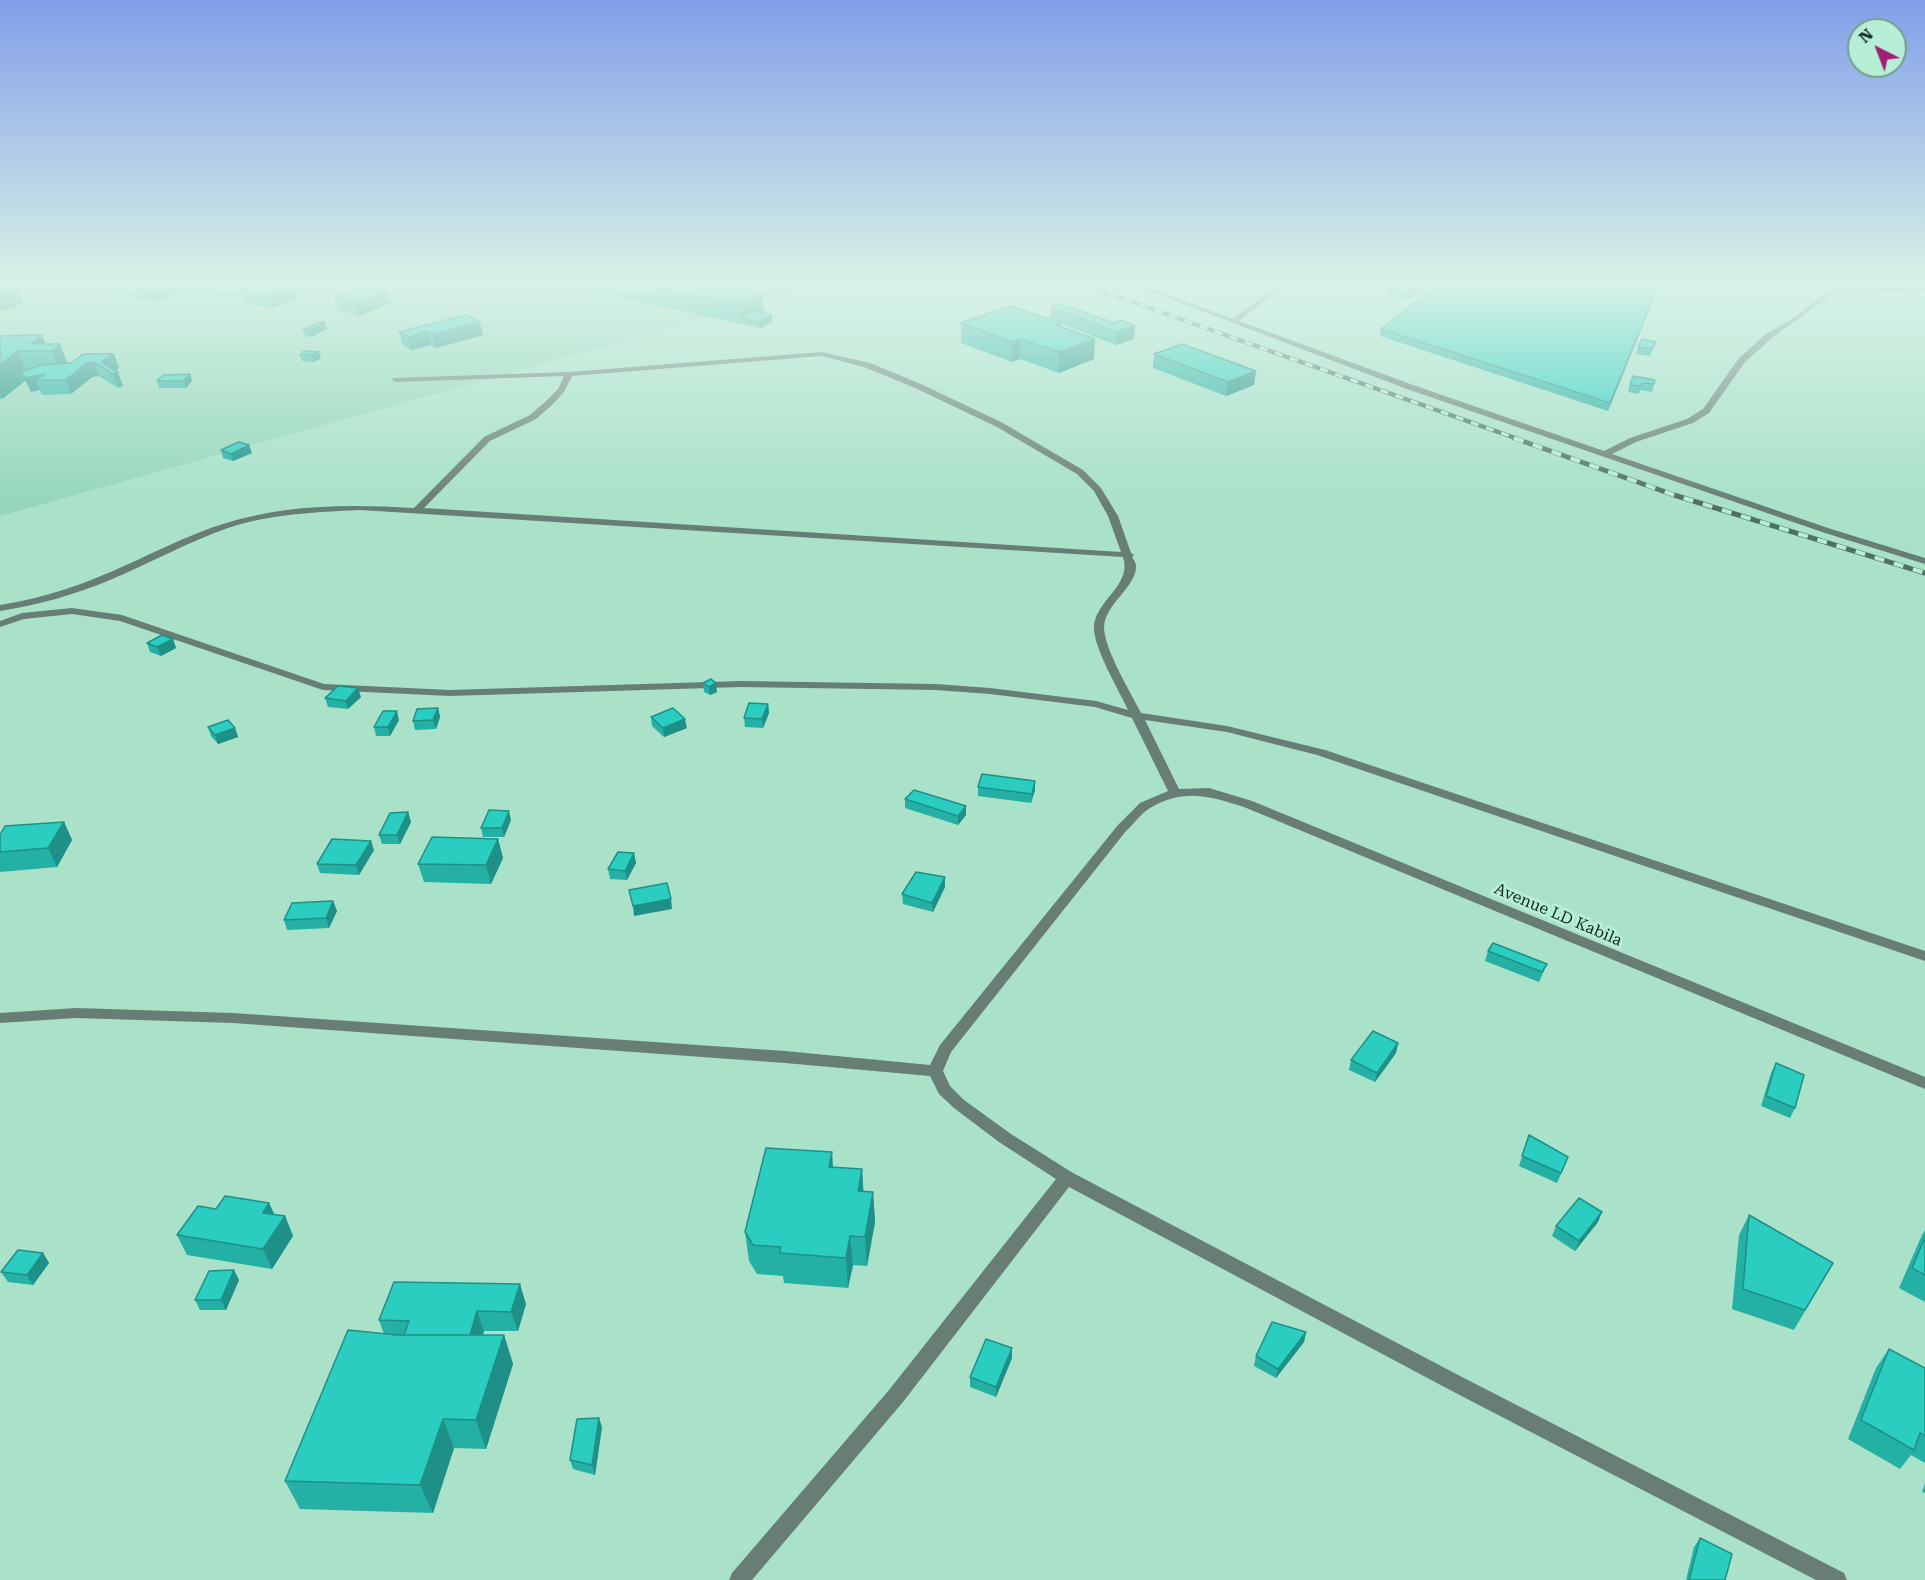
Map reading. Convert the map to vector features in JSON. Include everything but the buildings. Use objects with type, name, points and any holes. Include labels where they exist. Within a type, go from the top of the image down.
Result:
[{"type":"street","points":[[396,380],[569,374],[787,357]]},
{"type":"street","points":[[833,357],[867,365],[918,386],[1000,425],[1080,472],[1098,490],[1113,516],[1129,555],[1131,566],[1127,578],[1102,614],[1099,628],[1103,647],[1175,793],[1144,806],[1122,828],[945,1049],[935,1071],[944,1090],[1005,1138],[1067,1178],[1457,1384],[1837,1580]]},
{"type":"street","points":[[1328,357],[1828,531],[1925,561]]},
{"type":"street","points":[[1605,454],[1633,440],[1690,421],[1706,411],[1746,357]]},
{"type":"street","points":[[416,511],[487,440],[533,417],[549,403],[561,390],[569,374]]},
{"type":"street","points":[[0,624],[21,611],[94,583],[208,532],[255,518],[298,510],[360,507],[1129,555]]},
{"type":"street","points":[[0,608],[21,611],[72,611],[122,618],[323,687],[450,693],[741,684],[936,687],[1040,696],[1096,704],[1138,716],[1227,729],[1321,752],[1925,956]]},
{"type":"street","name":"Avenue LD Kabila","points":[[1175,793],[1209,792],[1248,804],[1925,1083]]},
{"type":"street","points":[[0,1018],[76,1013],[233,1018],[785,1057],[935,1071]]},
{"type":"street","points":[[739,1580],[896,1396],[1067,1178]]},
{"type":"shaded area","points":[[0,357],[567,357],[0,516]]},
{"type":"railway","points":[[1286,357],[1518,439]]},
{"type":"railway","points":[[1514,438],[1674,495],[1925,573]]}]
